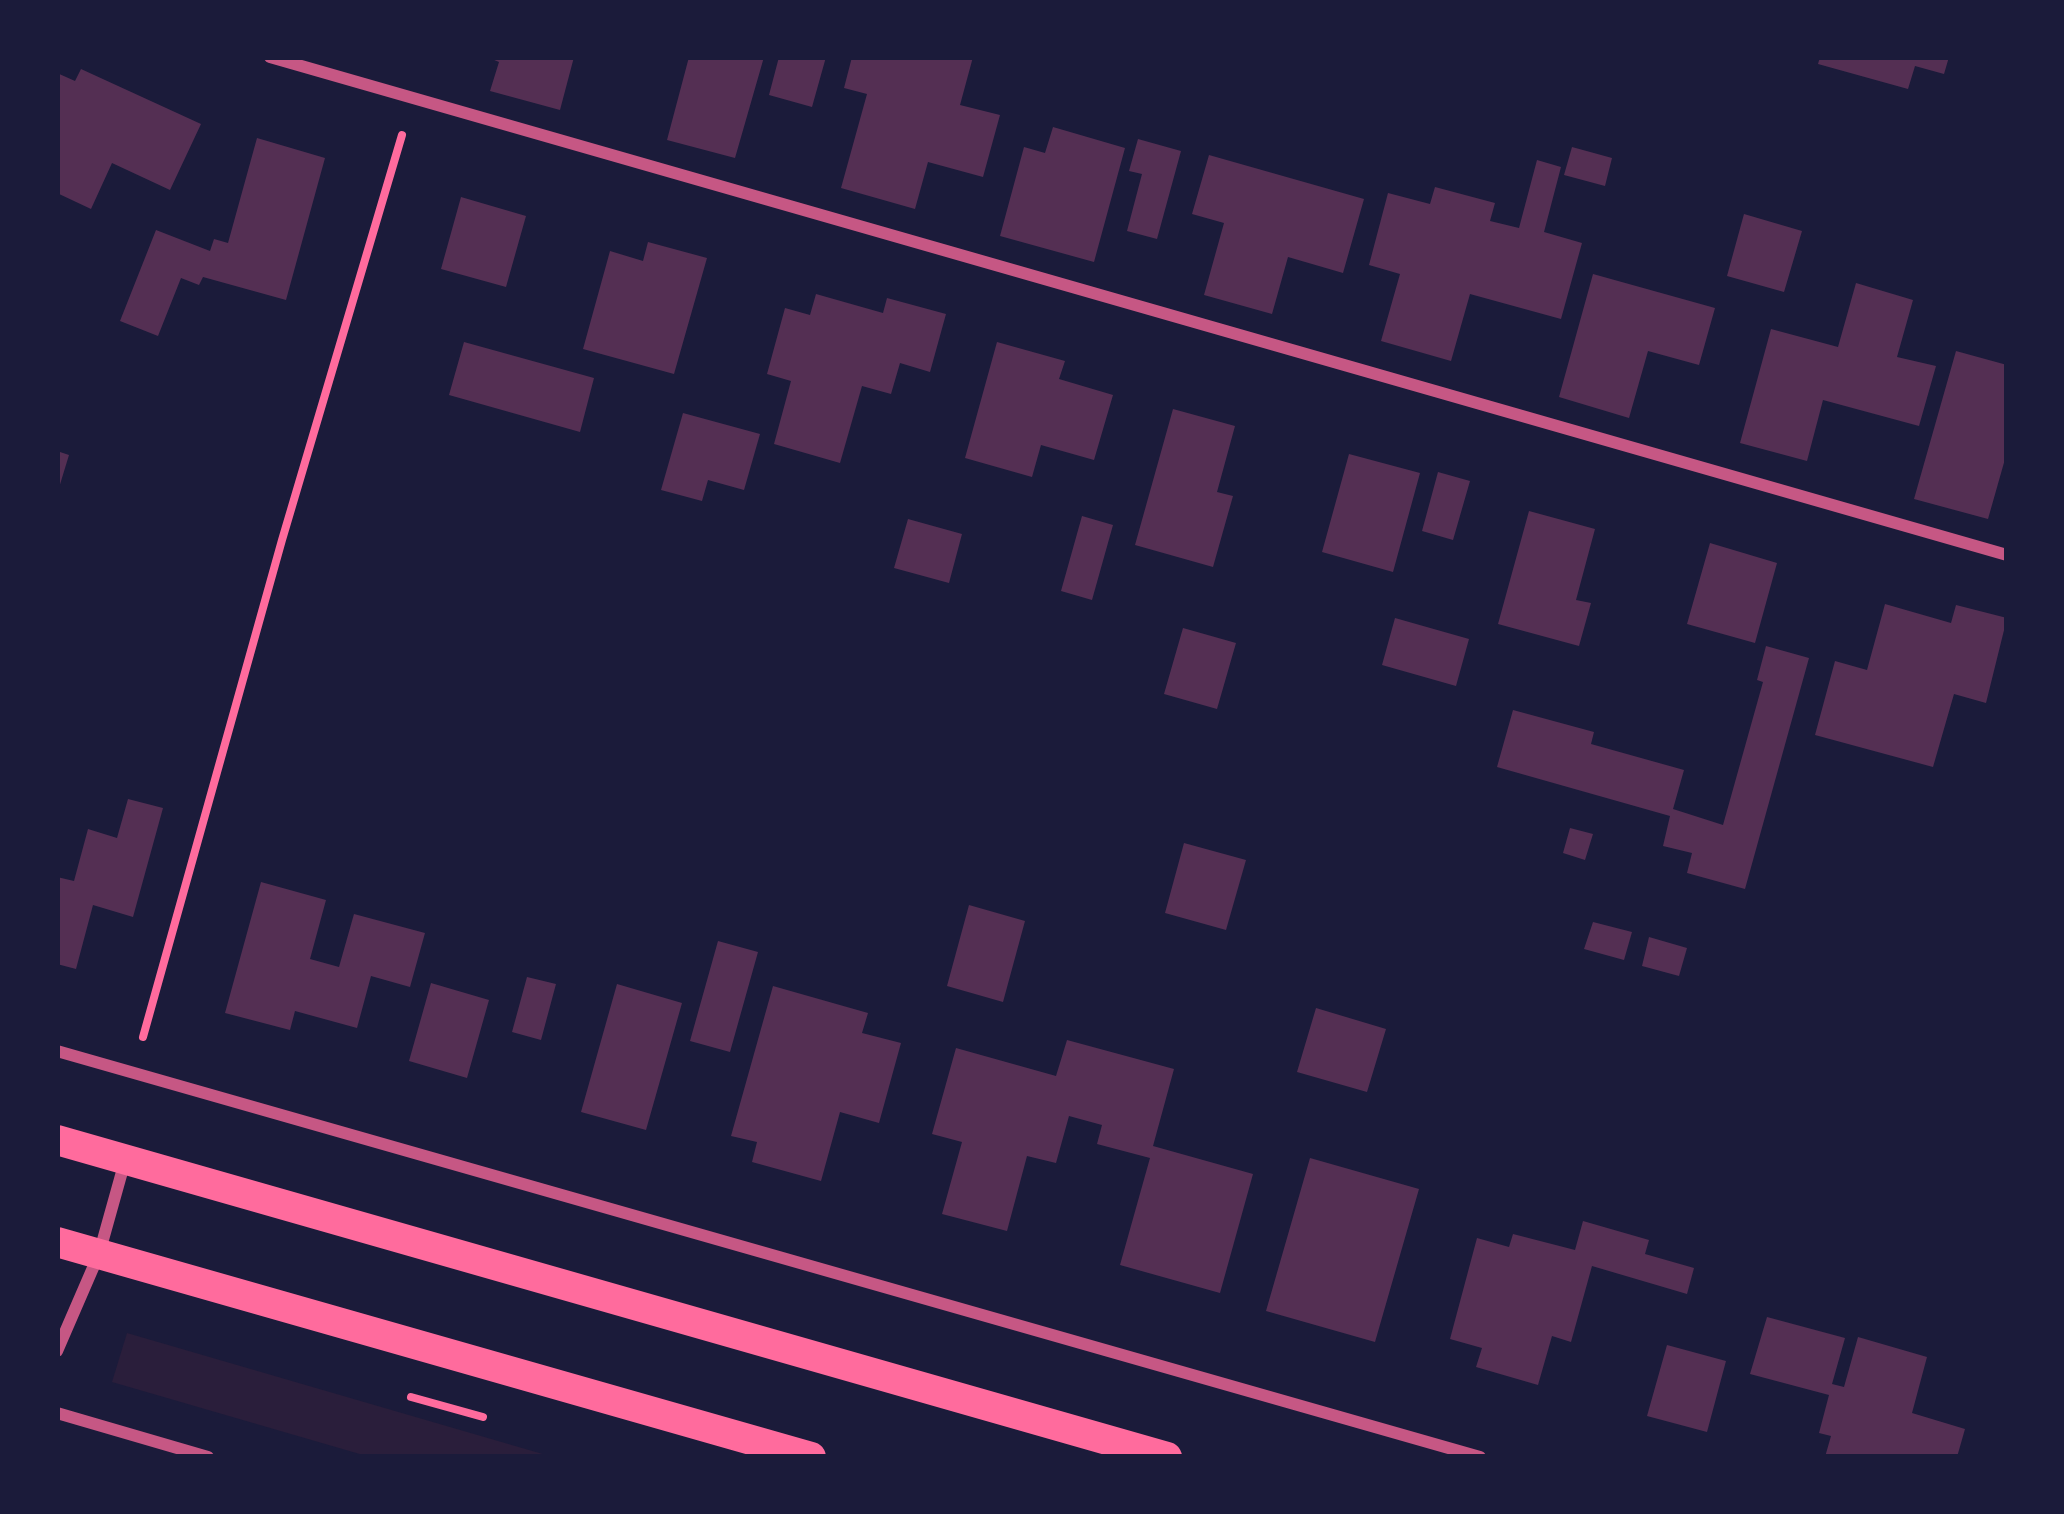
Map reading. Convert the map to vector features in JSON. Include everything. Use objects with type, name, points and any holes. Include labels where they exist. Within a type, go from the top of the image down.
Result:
[{"type":"main road","points":[[57,1140],[1167,1457]]},
{"type":"main road","points":[[57,1242],[811,1457]]},
{"type":"street","points":[[271,57],[2007,555]]},
{"type":"street","points":[[57,1051],[1480,1457]]},
{"type":"street","points":[[57,1351],[100,1254],[125,1160]]},
{"type":"street","points":[[57,1413],[208,1457]]},
{"type":"path","points":[[133,1073],[410,98]]},
{"type":"shaded area","points":[[127,1333],[553,1457],[370,1457],[112,1382]]},
{"type":"building","points":[[487,57],[574,57],[560,110],[490,91],[499,62]]},
{"type":"building","points":[[689,57],[764,57],[735,158],[667,140]]},
{"type":"building","points":[[779,57],[826,57],[812,107],[769,95]]},
{"type":"building","points":[[852,57],[973,57],[960,105],[1000,115],[983,177],[928,162],[915,209],[841,188],[867,94],[844,88]]},
{"type":"building","points":[[1820,57],[1949,57],[1944,74],[1915,66],[1908,89],[1818,64]]},
{"type":"building","points":[[81,69],[201,124],[170,190],[112,163],[91,209],[57,193],[57,73],[75,81]]},
{"type":"building","points":[[1053,127],[1125,148],[1094,262],[1000,236],[1024,147],[1045,153]]},
{"type":"building","points":[[257,138],[325,158],[286,300],[203,277],[199,285],[181,278],[158,336],[120,321],[156,230],[210,251],[214,239],[228,243]]},
{"type":"building","points":[[1138,139],[1181,151],[1157,239],[1127,231],[1142,174],[1129,171]]},
{"type":"building","points":[[1572,147],[1612,158],[1605,186],[1564,175]]},
{"type":"building","points":[[1209,155],[1364,199],[1343,273],[1288,257],[1272,314],[1204,295],[1224,223],[1192,214]]},
{"type":"building","points":[[1537,160],[1561,167],[1544,232],[1582,243],[1561,319],[1470,294],[1451,361],[1381,341],[1400,274],[1369,265],[1388,193],[1430,204],[1435,187],[1495,203],[1490,221],[1519,228]]},
{"type":"building","points":[[461,197],[526,216],[506,287],[441,269]]},
{"type":"building","points":[[1744,214],[1802,231],[1784,292],[1727,276]]},
{"type":"building","points":[[648,242],[707,258],[674,374],[583,349],[610,251],[643,261]]},
{"type":"building","points":[[1593,274],[1715,308],[1699,365],[1648,351],[1629,418],[1559,397]]},
{"type":"building","points":[[1856,283],[1913,300],[1897,357],[1936,366],[1919,426],[1823,400],[1807,461],[1740,443],[1771,329],[1838,347]]},
{"type":"building","points":[[816,294],[883,313],[887,298],[946,314],[930,372],[900,363],[891,394],[862,386],[840,463],[774,444],[791,381],[767,374],[785,308],[810,315]]},
{"type":"building","points":[[464,342],[594,378],[580,432],[449,395]]},
{"type":"building","points":[[997,342],[1065,361],[1059,379],[1113,395],[1094,460],[1041,445],[1032,477],[965,458]]},
{"type":"building","points":[[1956,351],[2007,365],[2007,452],[1988,519],[1914,499]]},
{"type":"building","points":[[1173,409],[1235,426],[1217,492],[1233,496],[1213,567],[1135,545]]},
{"type":"building","points":[[683,413],[760,434],[744,490],[708,480],[702,501],[661,490]]},
{"type":"building","points":[[57,451],[69,455],[58,491],[57,491]]},
{"type":"building","points":[[1349,454],[1420,473],[1393,572],[1322,552]]},
{"type":"building","points":[[1438,472],[1470,481],[1453,540],[1422,531]]},
{"type":"building","points":[[1529,511],[1595,529],[1576,600],[1591,603],[1579,646],[1498,624]]},
{"type":"building","points":[[1082,516],[1113,525],[1092,600],[1061,591]]},
{"type":"building","points":[[908,519],[962,534],[949,583],[894,568]]},
{"type":"building","points":[[1710,543],[1777,563],[1755,643],[1687,624]]},
{"type":"building","points":[[1885,604],[1951,623],[1956,605],[2007,618],[1986,703],[1954,694],[1933,767],[1815,735],[1835,661],[1867,670]]},
{"type":"building","points":[[1395,618],[1469,639],[1456,686],[1382,665]]},
{"type":"building","points":[[1183,628],[1236,643],[1217,709],[1164,694]]},
{"type":"building","points":[[1766,646],[1809,658],[1745,889],[1687,873],[1692,853],[1663,846],[1670,816],[1497,767],[1513,710],[1594,732],[1591,744],[1684,770],[1673,809],[1723,825],[1763,682],[1757,680]]},
{"type":"building","points":[[128,799],[163,808],[133,917],[93,905],[76,969],[57,964],[57,877],[74,881],[88,829],[117,838]]},
{"type":"building","points":[[1570,828],[1593,834],[1585,860],[1563,853]]},
{"type":"building","points":[[1184,843],[1246,860],[1226,930],[1165,913]]},
{"type":"building","points":[[261,882],[326,900],[310,959],[339,967],[354,914],[425,933],[410,987],[371,976],[357,1028],[295,1011],[290,1030],[225,1013]]},
{"type":"building","points":[[969,905],[1025,921],[1003,1002],[947,986]]},
{"type":"building","points":[[1593,922],[1632,932],[1624,960],[1584,949]]},
{"type":"building","points":[[1649,937],[1687,948],[1679,976],[1642,966]]},
{"type":"building","points":[[718,941],[758,952],[730,1052],[690,1041]]},
{"type":"building","points":[[527,977],[556,984],[541,1040],[512,1032]]},
{"type":"building","points":[[431,983],[489,1000],[467,1078],[409,1061]]},
{"type":"building","points":[[617,984],[682,1003],[646,1130],[581,1112]]},
{"type":"building","points":[[773,986],[868,1013],[862,1033],[901,1043],[879,1123],[840,1112],[821,1181],[752,1162],[757,1142],[731,1136]]},
{"type":"building","points":[[1316,1008],[1386,1029],[1367,1092],[1297,1072]]},
{"type":"building","points":[[1067,1040],[1174,1069],[1153,1146],[1253,1174],[1220,1293],[1120,1265],[1150,1158],[1097,1144],[1102,1125],[1069,1116],[1056,1163],[1027,1156],[1007,1231],[942,1214],[962,1142],[932,1134],[956,1048],[1056,1076]]},
{"type":"building","points":[[1310,1158],[1419,1189],[1375,1342],[1266,1311]]},
{"type":"building","points":[[1583,1221],[1649,1240],[1645,1254],[1694,1268],[1687,1294],[1592,1266],[1571,1342],[1552,1336],[1538,1385],[1476,1367],[1482,1348],[1450,1339],[1477,1238],[1509,1247],[1513,1234],[1575,1250]]},
{"type":"building","points":[[1767,1317],[1845,1338],[1832,1384],[1844,1387],[1858,1337],[1927,1357],[1912,1413],[1965,1429],[1957,1457],[1825,1457],[1831,1436],[1819,1433],[1829,1395],[1750,1374]]},
{"type":"building","points":[[1667,1345],[1726,1361],[1707,1432],[1647,1416]]}]
